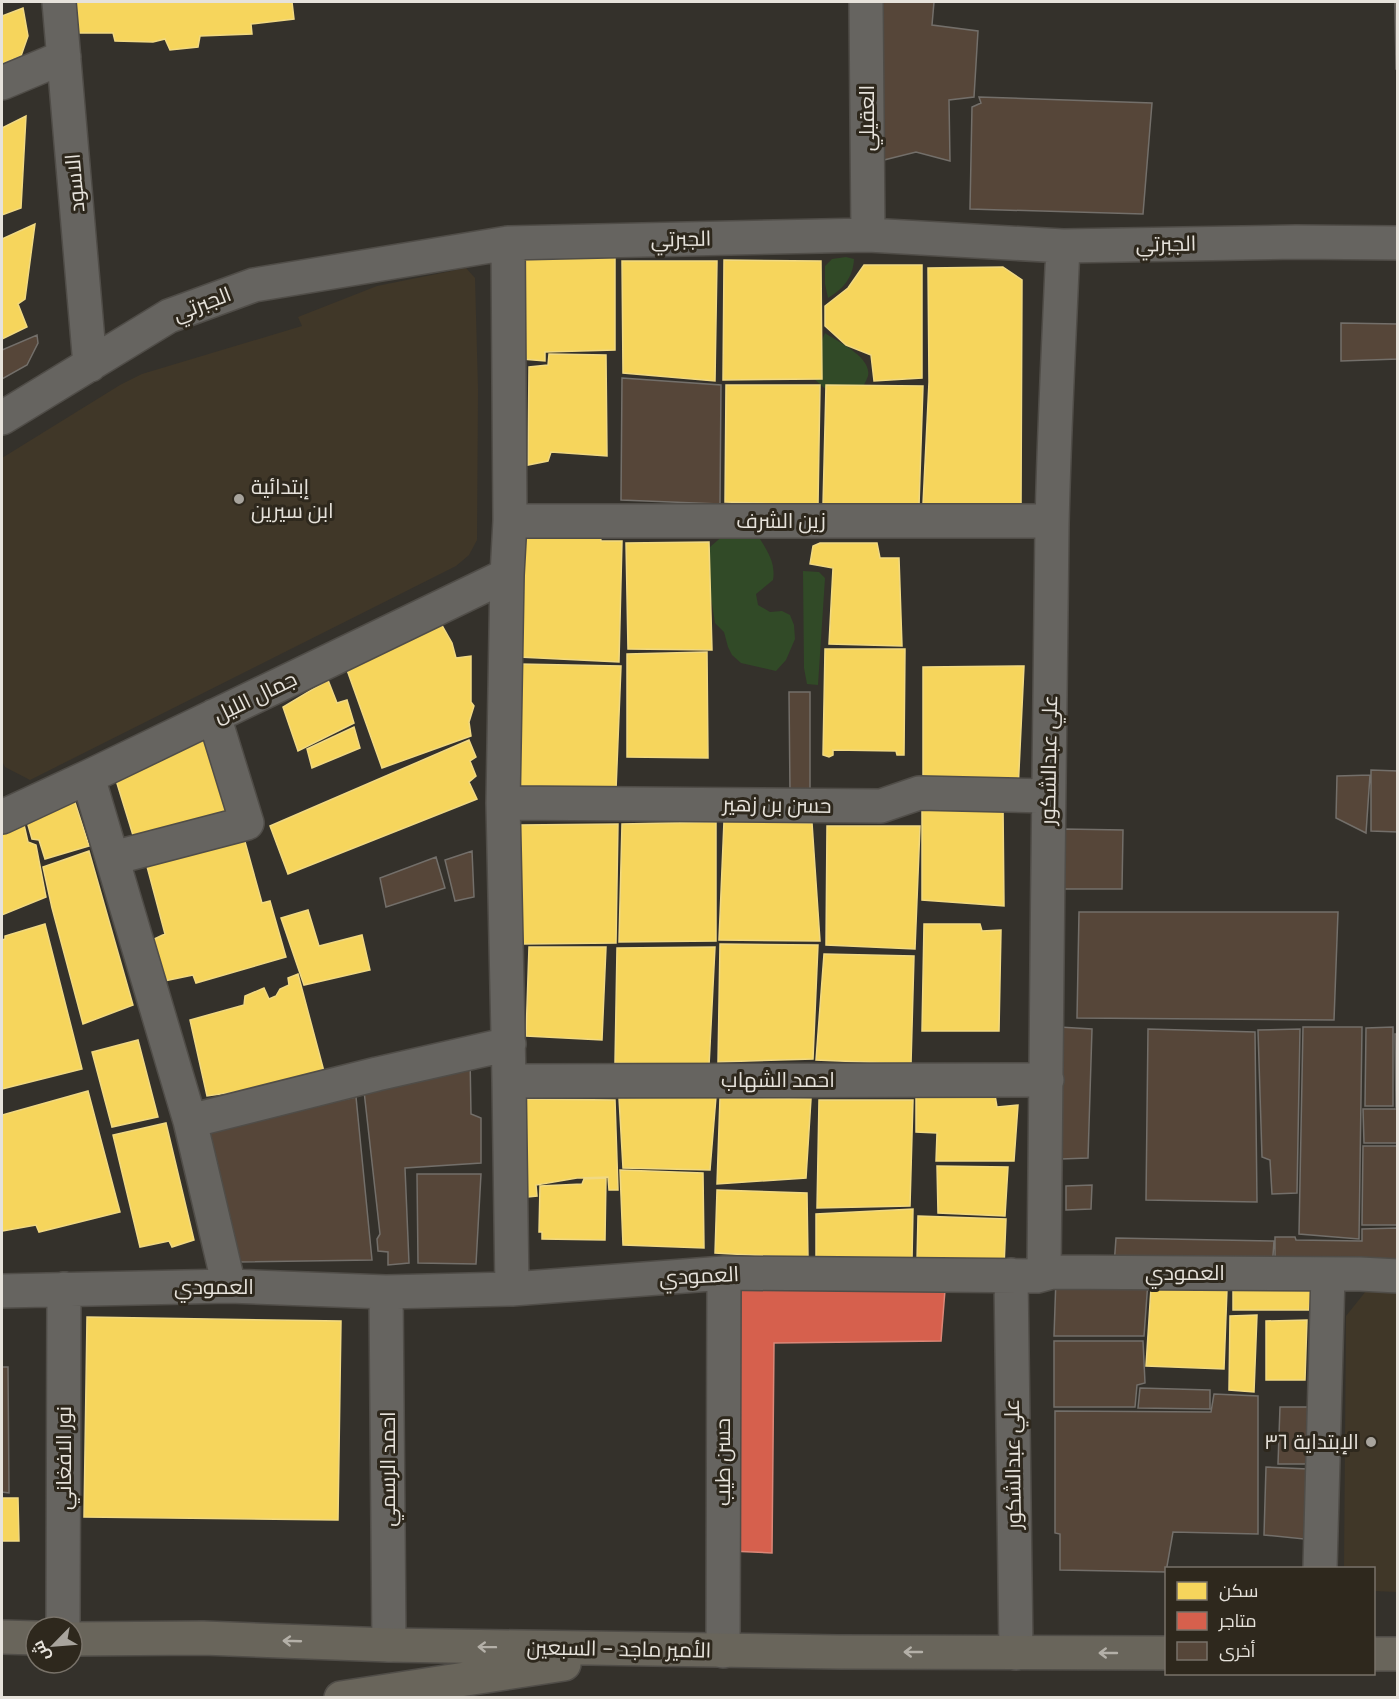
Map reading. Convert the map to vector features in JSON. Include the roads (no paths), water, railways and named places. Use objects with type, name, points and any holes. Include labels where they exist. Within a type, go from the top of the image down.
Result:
[{"type":"main road","points":[[2,1636],[24,1637]]},
{"type":"main road","name":"الأمير ماجد - السبعين","points":[[84,1639],[203,1638],[389,1646],[723,1651],[1165,1653]]},
{"type":"main road","points":[[341,1698],[660,1650]]},
{"type":"main road","points":[[1375,1654],[1398,1654]]},
{"type":"street","name":"الاسود","points":[[59,2],[90,365]]},
{"type":"street","name":"العقيلي","points":[[866,2],[868,235]]},
{"type":"street","points":[[2,83],[64,57]]},
{"type":"street","name":"الجبرتي","points":[[2,418],[169,316],[254,285],[508,243],[868,235],[1063,246],[1296,242],[1398,243]]},
{"type":"street","points":[[508,243],[510,521],[503,803],[512,1289]]},
{"type":"street","name":"علي عبدالشكور","points":[[1044,1274],[1052,521],[1063,246]]},
{"type":"street","name":"زين الشرف","points":[[510,521],[1052,521]]},
{"type":"street","name":"جمال الليل","points":[[2,816],[88,777],[507,575]]},
{"type":"street","points":[[113,858],[247,823],[214,716]]},
{"type":"street","points":[[88,777],[190,1120],[229,1286]]},
{"type":"street","name":"حسن بن زهير","points":[[503,803],[881,806],[919,793],[1048,796]]},
{"type":"street","points":[[190,1120],[509,1044]]},
{"type":"street","name":"احمد الشهاب","points":[[509,1081],[1047,1080]]},
{"type":"street","name":"العمودي","points":[[2,1291],[229,1286],[387,1292],[512,1289],[724,1274],[1011,1275],[1052,1272],[1398,1276]]},
{"type":"street","name":"حسن طيب","points":[[723,1651],[724,1274]]},
{"type":"street","points":[[1320,1567],[1328,1274]]},
{"type":"street","name":"علي عبدالشكور","points":[[1011,1275],[1016,1653]]},
{"type":"street","name":"نور الافغاني","points":[[63,1615],[64,1289]]},
{"type":"street","name":"احمد الرسمي","points":[[387,1292],[389,1646]]},
{"type":"place","name":"إبتدائية ابن سيرين","points":[[239,499]]},
{"type":"place","name":"الإبتداية ٣٦","points":[[1371,1442]]}]
